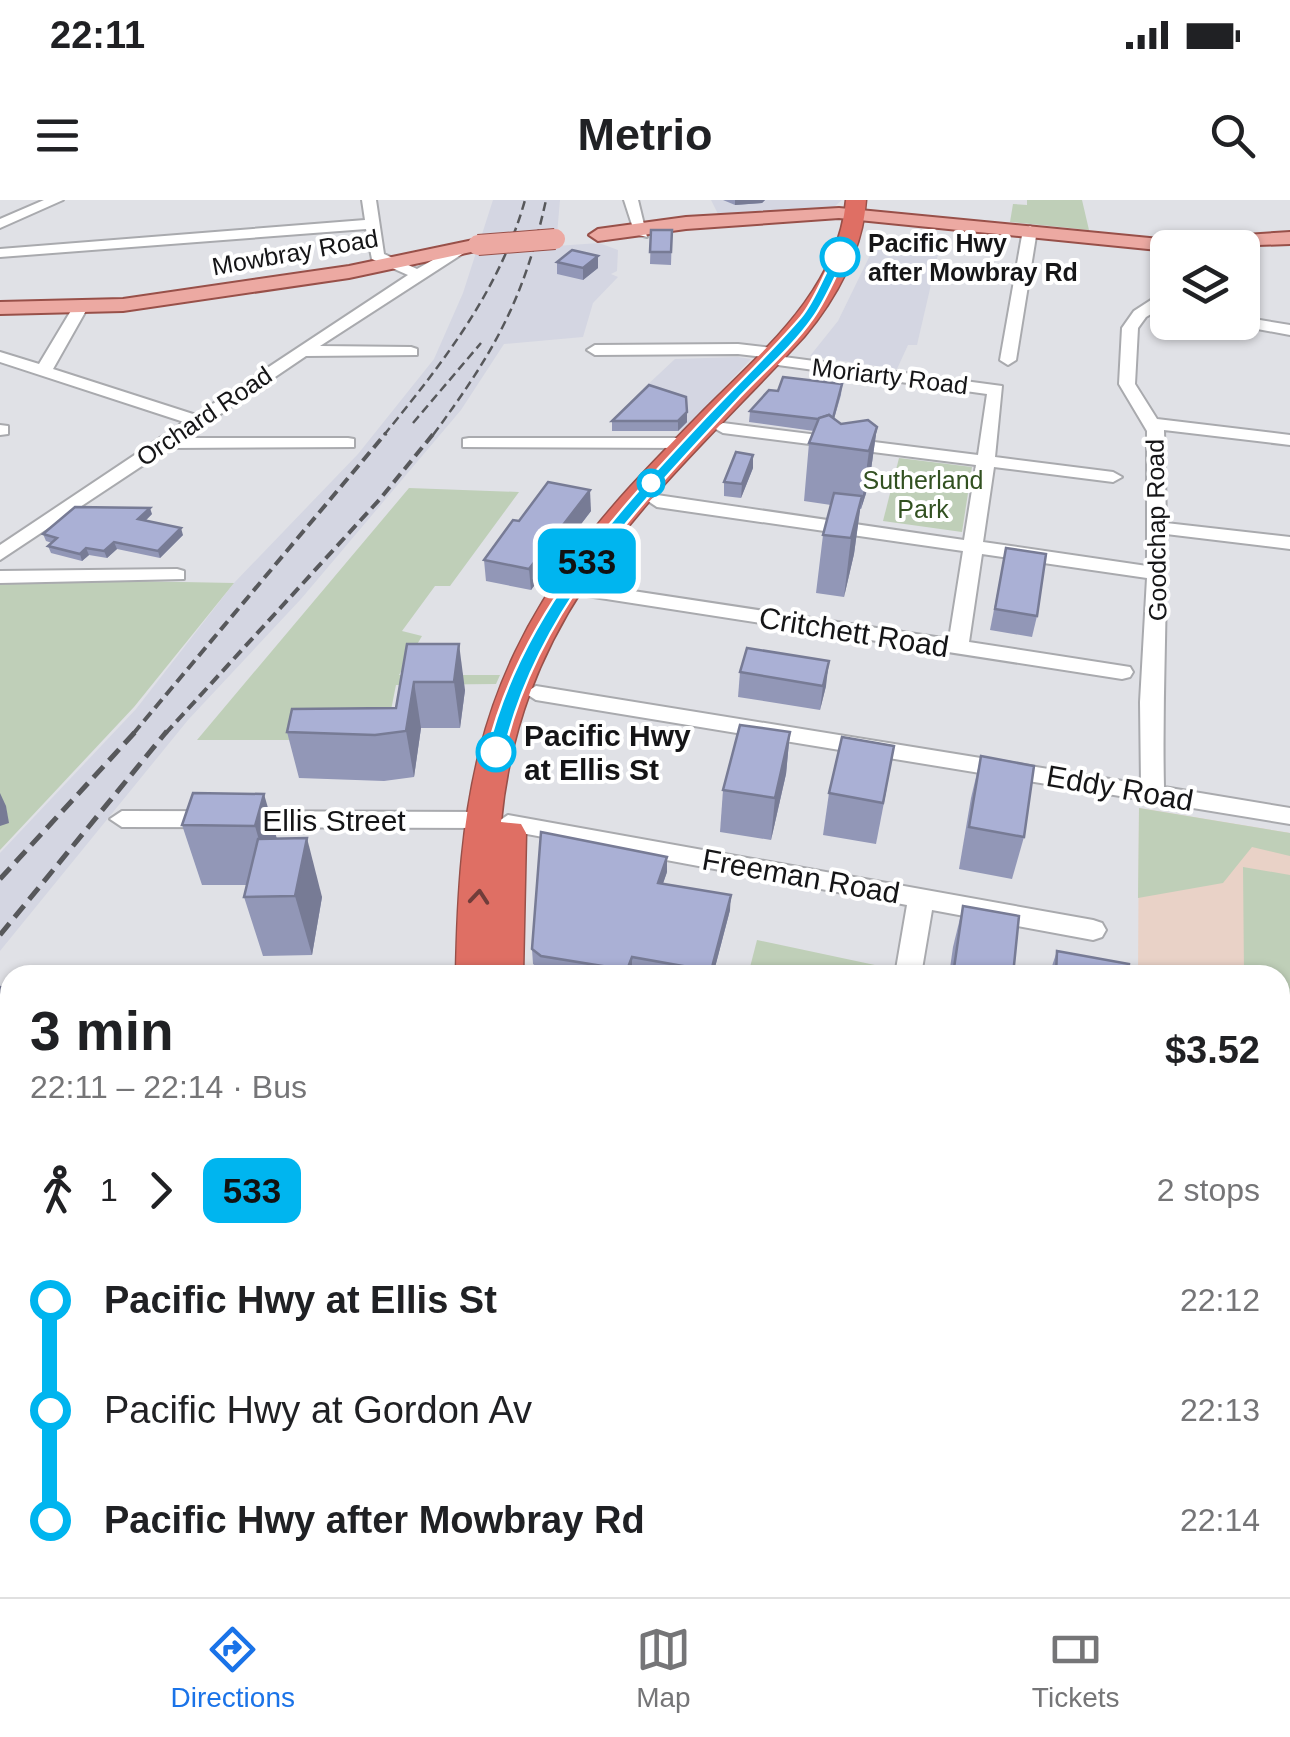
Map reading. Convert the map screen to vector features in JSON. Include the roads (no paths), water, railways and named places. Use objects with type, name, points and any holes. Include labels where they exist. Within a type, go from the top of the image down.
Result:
[{"type":"highway","points":[[477,965],[497,822],[506,710],[562,594],[608,534],[688,443],[826,314],[866,208]]},
{"type":"highway","points":[[503,965],[497,822],[536,693],[587,590],[778,357]]},
{"type":"main road","name":"Mowbray Road","points":[[0,308],[80,307],[349,272],[472,246],[866,208],[1150,245]]},
{"type":"main road","name":"Mowbray Road","points":[[1260,240],[1290,238]]},
{"type":"street","points":[[0,224],[56,200]]},
{"type":"street","points":[[369,200],[377,256],[409,269],[412,274],[408,280]]},
{"type":"street","points":[[631,200],[641,231]]},
{"type":"street","points":[[0,254],[372,224]]},
{"type":"street","points":[[1008,360],[1030,230]]},
{"type":"street","name":"Orchard Road","points":[[0,554],[408,280],[472,246]]},
{"type":"street","points":[[43,371],[80,307]]},
{"type":"street","name":"Goodchap Road","points":[[1150,309],[1140,314],[1130,328],[1127,384],[1154,424],[1157,634],[1150,702],[1154,793]]},
{"type":"street","points":[[1260,325],[1290,330]]},
{"type":"street","name":"Moriarty Road","points":[[595,350],[738,349],[996,390],[986,462]]},
{"type":"street","points":[[300,351],[411,352]]},
{"type":"street","points":[[0,357],[197,421]]},
{"type":"street","points":[[1154,424],[1290,440]]},
{"type":"street","points":[[723,428],[1114,477]]},
{"type":"street","points":[[469,442],[688,443]]},
{"type":"street","points":[[163,443],[348,443]]},
{"type":"street","points":[[958,648],[986,462]]},
{"type":"street","points":[[657,502],[1155,573]]},
{"type":"street","points":[[1154,526],[1290,547]]},
{"type":"street","points":[[1257,546],[1290,547]]},
{"type":"street","points":[[0,577],[177,575]]},
{"type":"street","name":"Critchett Road","points":[[587,590],[1122,672]]},
{"type":"street","name":"Eddy Road","points":[[536,693],[1290,816]]},
{"type":"street","name":"Ellis Street","points":[[122,819],[497,822]]},
{"type":"street","name":"Freeman Road","points":[[497,822],[1093,930]]},
{"type":"street","points":[[910,965],[921,898]]},
{"type":"railway","points":[[384,435],[467,325],[501,265],[525,200]]},
{"type":"railway","points":[[433,435],[504,325],[528,268],[546,200]]},
{"type":"railway","points":[[413,423],[481,343]]},
{"type":"railway","points":[[133,734],[386,433]]},
{"type":"railway","points":[[165,734],[380,499],[434,433]]},
{"type":"railway","points":[[0,879],[136,731]]},
{"type":"railway","points":[[0,935],[167,731]]},
{"type":"place","name":"Pacific Hwy after Mowbray Rd","points":[[840,257]]},
{"type":"place","name":"Pacific Hwy at Ellis St","points":[[496,752]]},
{"type":"park label","name":"Sutherland Park","points":[[923,494]]}]
